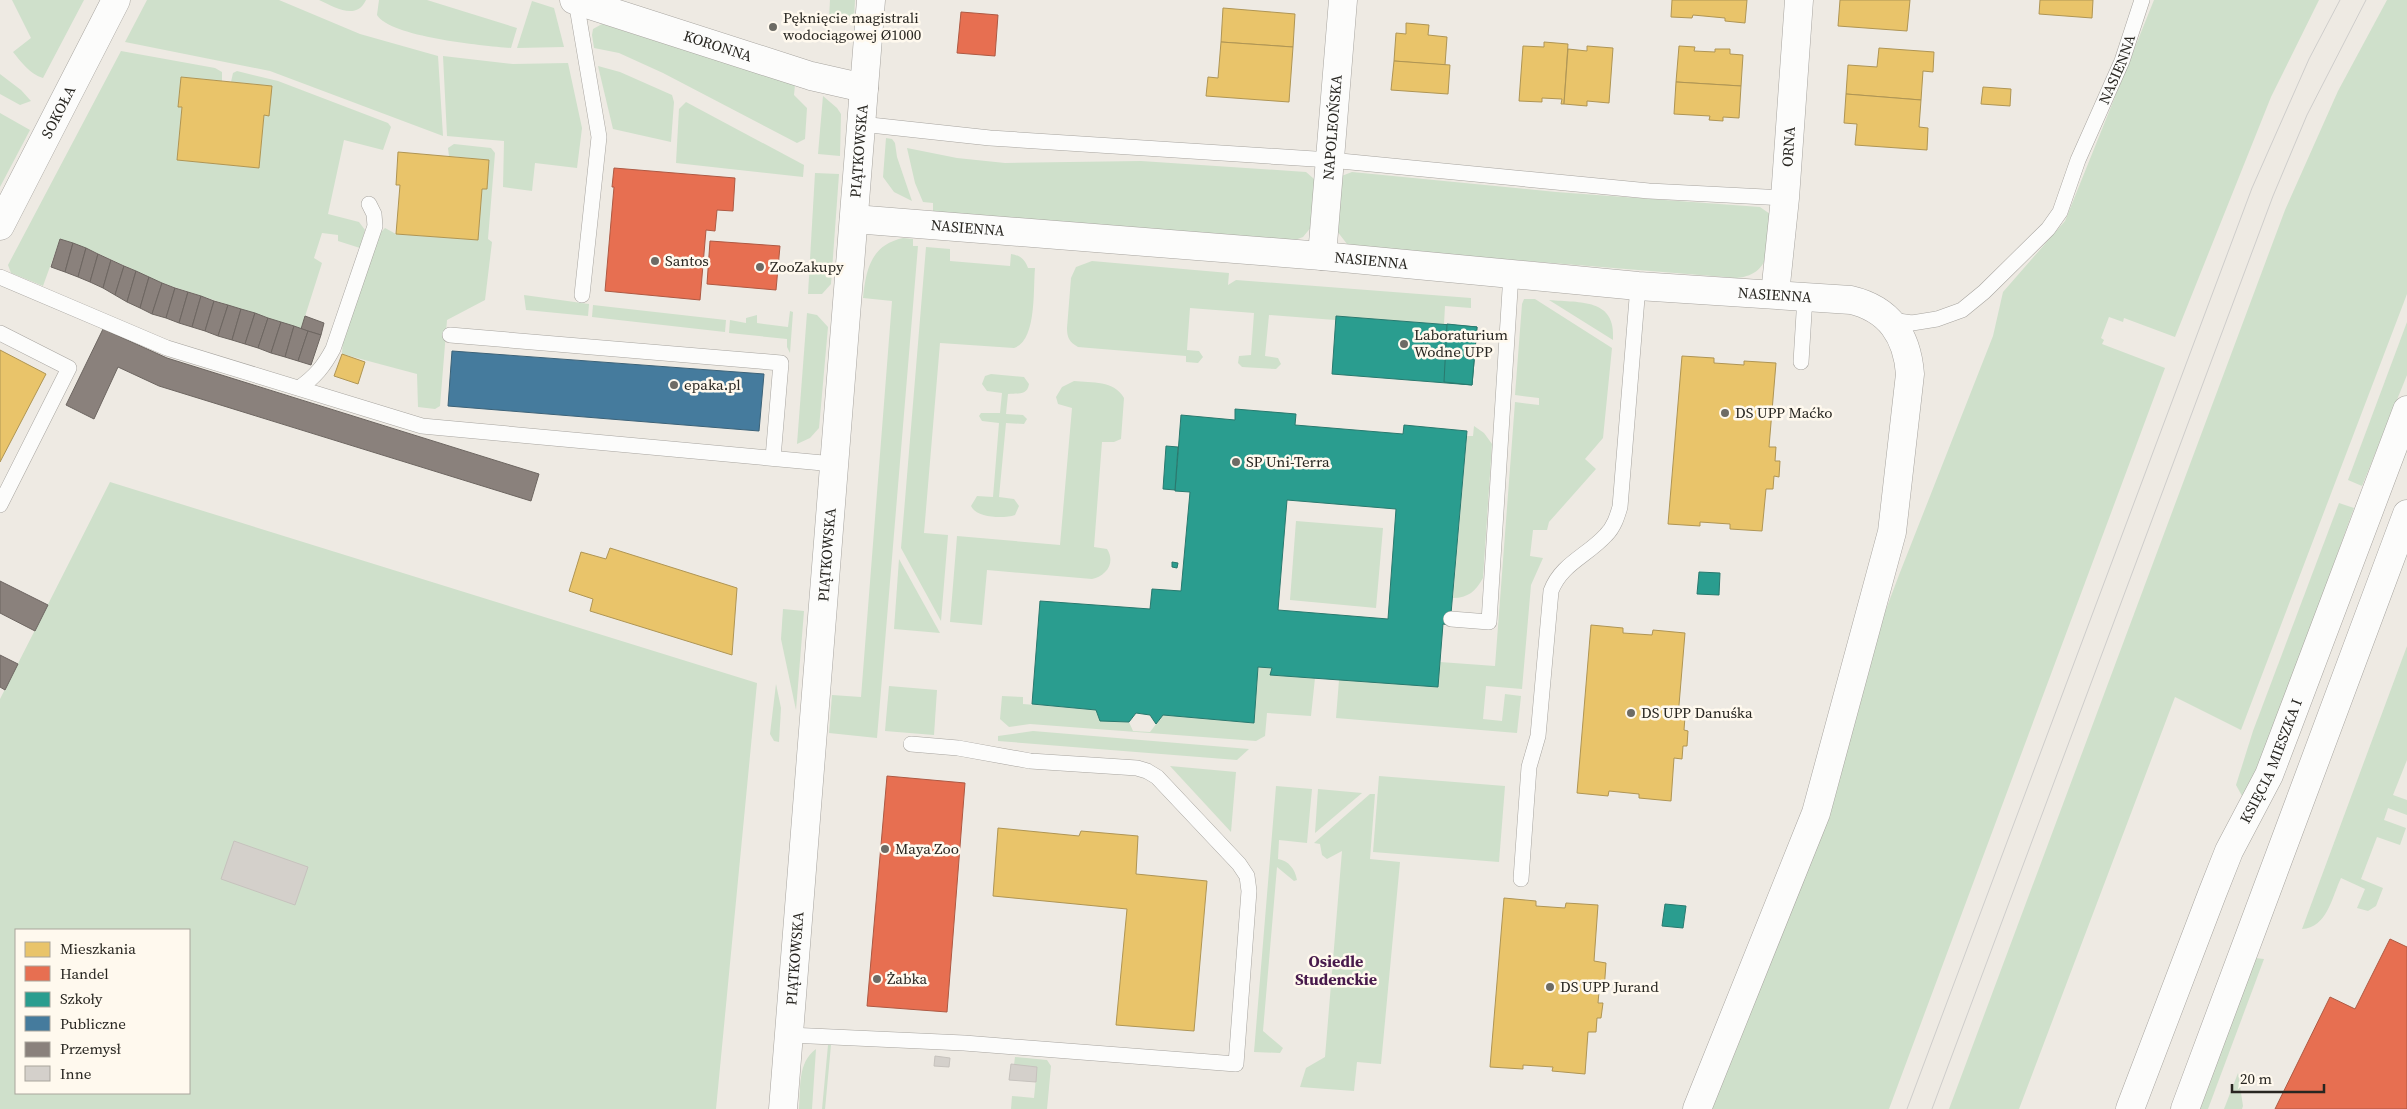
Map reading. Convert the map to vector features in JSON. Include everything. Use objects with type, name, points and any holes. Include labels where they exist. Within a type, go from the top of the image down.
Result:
[{"type":"street","name":"SOKOŁA","points":[[0,226],[116,0]]},
{"type":"street","name":"KORONNA","points":[[575,0],[811,76],[864,88]]},
{"type":"street","name":"PIĄTKOWSKA","points":[[783,1109],[871,0]]},
{"type":"street","name":"NAPOLEOŃSKA","points":[[1322,256],[1343,0]]},
{"type":"street","name":"ORNA","points":[[1775,294],[1785,198],[1799,0]]},
{"type":"street","name":"NASIENNA","points":[[854,219],[1322,256],[1638,286],[1851,300],[1865,304],[1891,322]]},
{"type":"street","points":[[1698,1109],[1816,813],[1892,532],[1910,374],[1909,358],[1891,322]]},
{"type":"street","name":"KSIĘCIA MIESZKA I","points":[[2130,1109],[2215,885],[2278,750],[2407,410]]},
{"type":"street","points":[[2185,1109],[2407,514]]},
{"type":"lane","points":[[575,0],[599,137],[582,295]]},
{"type":"lane","name":"NASIENNA","points":[[1891,322],[1898,320],[1912,323],[1937,319],[1962,310],[1984,292],[2048,229],[2060,212],[2078,160],[2122,60],[2142,0]]},
{"type":"lane","points":[[861,124],[990,138],[1330,160],[1649,191],[1785,198]]},
{"type":"lane","points":[[299,388],[312,380],[324,366],[332,349],[374,226],[374,214],[369,204]]},
{"type":"lane","points":[[1451,619],[1489,622],[1511,274]]},
{"type":"lane","points":[[0,277],[167,348],[422,426],[834,464]]},
{"type":"lane","points":[[1521,879],[1529,766],[1538,736],[1551,591],[1561,573],[1610,530],[1620,507],[1638,286]]},
{"type":"lane","points":[[1801,362],[1805,297]]},
{"type":"lane","points":[[0,333],[69,368],[0,505]]},
{"type":"lane","points":[[450,335],[781,363],[773,458]]},
{"type":"lane","points":[[788,1034],[964,1043],[1236,1064],[1250,891],[1247,876],[1239,864],[1157,776],[1137,768],[1030,760],[958,748],[911,744]]},
{"type":"green space","points":[[12,0],[84,0],[43,78],[30,71],[13,52],[31,38]]},
{"type":"green space","points":[[147,0],[279,0],[360,34],[438,56],[443,136],[270,71],[125,42]]},
{"type":"green space","points":[[319,0],[366,0],[357,10],[351,11],[338,9]]},
{"type":"green space","points":[[379,0],[427,0],[517,28],[511,48],[418,35],[385,23],[377,15]]},
{"type":"green space","points":[[830,0],[855,0],[854,19],[829,18]]},
{"type":"green space","points":[[2154,0],[2319,0],[2271,97],[2175,337],[2124,318],[2123,322],[2109,317],[2101,338],[2104,340],[2102,344],[2165,368],[1889,1109],[1697,1109],[1899,575],[1993,336],[2003,292],[2065,221]]},
{"type":"green space","points":[[2387,0],[2407,0],[2407,294],[2241,730],[2175,697],[2019,1109],[1949,1109],[2285,210],[2338,91]]},
{"type":"green space","points":[[532,1],[554,8],[564,47],[517,48]]},
{"type":"green space","points":[[602,24],[795,85],[794,95],[807,108],[805,139],[797,143],[663,73],[619,53],[594,48],[593,29]]},
{"type":"green space","points":[[121,51],[215,68],[222,72],[222,81],[181,77],[178,106],[182,107],[177,160],[259,168],[264,115],[272,86],[231,82],[233,73],[237,71],[278,81],[388,123],[391,127],[383,150],[344,140],[328,214],[359,222],[365,230],[360,248],[338,241],[338,235],[322,233],[314,258],[322,263],[301,329],[162,283],[86,248],[60,239],[43,286],[11,273],[8,265]]},
{"type":"green space","points":[[443,56],[513,64],[568,63],[582,128],[577,168],[535,163],[532,191],[503,187],[504,141],[447,136]]},
{"type":"green space","points":[[598,66],[620,72],[672,95],[674,102],[671,142],[613,129]]},
{"type":"green space","points":[[0,74],[21,90],[31,101],[20,105],[0,94]]},
{"type":"green space","points":[[823,96],[841,114],[840,156],[818,154]]},
{"type":"green space","points":[[686,102],[804,165],[803,177],[676,163],[679,109]]},
{"type":"green space","points":[[0,113],[30,130],[0,187]]},
{"type":"green space","points":[[886,138],[892,139],[895,143],[897,157],[912,201],[894,192],[883,177]]},
{"type":"green space","points":[[454,144],[491,148],[495,153],[488,239],[492,242],[485,300],[447,320],[440,406],[435,409],[418,407],[417,374],[342,354],[343,336],[381,232],[385,228],[396,234],[478,240],[482,189],[487,189],[489,160],[449,156],[448,148]]},
{"type":"green space","points":[[907,148],[957,158],[1005,163],[1141,161],[1306,172],[1317,184],[1312,226],[1303,237],[1295,240],[933,212],[933,203],[923,202],[915,183]]},
{"type":"green space","points":[[1352,172],[1556,192],[1760,207],[1770,214],[1767,255],[1757,270],[1749,275],[1737,278],[1355,247],[1347,244],[1337,231],[1339,177]]},
{"type":"green space","points":[[815,173],[839,174],[831,284],[822,294],[808,294]]},
{"type":"green space","points":[[903,238],[913,239],[913,246],[918,246],[877,738],[829,733],[832,695],[861,697],[892,301],[863,298],[864,287],[869,268],[877,252],[892,241]]},
{"type":"green space","points":[[926,247],[950,249],[950,261],[1010,266],[1011,254],[1019,256],[1028,268],[1035,268],[1034,301],[1030,325],[1027,336],[1021,343],[1014,348],[940,343],[924,533],[948,535],[941,621],[901,548]]},
{"type":"green space","points":[[1092,261],[1229,273],[1228,285],[1236,280],[1471,298],[1471,308],[1445,306],[1444,324],[1336,316],[1335,320],[1269,315],[1265,356],[1278,358],[1281,364],[1276,369],[1242,367],[1238,363],[1239,356],[1251,355],[1254,313],[1190,308],[1187,350],[1199,351],[1203,357],[1198,363],[1186,362],[1186,356],[1078,347],[1072,343],[1068,337],[1067,328],[1071,278],[1076,267]]},
{"type":"green space","points":[[524,295],[589,304],[588,316],[526,310]]},
{"type":"green space","points":[[1524,299],[1535,299],[1612,348],[1603,438],[1585,459],[1596,469],[1549,522],[1547,530],[1533,530],[1530,556],[1543,558],[1531,585],[1522,689],[1486,686],[1483,719],[1502,721],[1505,694],[1521,696],[1517,733],[1336,718],[1339,680],[1440,662],[1495,666],[1515,402],[1539,405],[1539,398],[1515,395],[1522,304]]},
{"type":"green space","points":[[1549,300],[1584,303],[1594,305],[1603,310],[1609,316],[1613,340]]},
{"type":"green space","points":[[593,305],[726,320],[725,332],[592,317]]},
{"type":"green space","points":[[790,311],[793,312],[790,353],[787,347],[787,339],[729,333],[730,320],[746,323],[746,318],[757,315],[757,323],[788,327]]},
{"type":"green space","points":[[807,313],[817,315],[828,327],[819,428],[810,438],[797,444]]},
{"type":"green space","points":[[2407,322],[2407,375],[2362,486],[2348,480]]},
{"type":"green space","points":[[991,374],[1024,377],[1029,384],[1024,392],[1008,394],[1006,414],[1023,415],[1027,419],[1024,424],[1006,423],[999,497],[1014,499],[1019,506],[1015,515],[1004,517],[978,513],[971,506],[977,496],[993,497],[999,423],[982,421],[979,416],[981,413],[1000,413],[1002,393],[987,391],[982,384],[985,376]]},
{"type":"green space","points":[[1074,381],[1109,385],[1120,392],[1124,398],[1121,439],[1114,442],[1102,442],[1094,547],[1107,549],[1110,554],[1108,568],[1102,575],[1092,579],[987,570],[982,625],[950,622],[957,536],[1060,545],[1072,408],[1058,404],[1056,397],[1062,387]]},
{"type":"green space","points":[[1474,426],[1484,433],[1492,444],[1483,578],[1471,593],[1463,597],[1453,598],[1467,436],[1473,436]]},
{"type":"green space","points":[[110,482],[757,683],[716,1109],[0,1109],[0,699]]},
{"type":"green space","points":[[2339,503],[2354,508],[2266,751],[2242,796],[2236,785],[2253,731]]},
{"type":"green space","points":[[1296,521],[1383,528],[1376,608],[1290,600]]},
{"type":"green space","points":[[899,559],[940,633],[894,629]]},
{"type":"green space","points":[[783,609],[804,611],[796,710],[781,639]]},
{"type":"green space","points":[[2407,646],[2407,760],[2393,795],[2407,800],[2407,815],[2388,808],[2384,820],[2406,828],[2400,845],[2377,837],[2361,879],[2383,888],[2376,906],[2368,911],[2357,908],[2365,889],[2341,878],[2323,917],[2310,927],[2302,929]]},
{"type":"green space","points":[[1258,667],[1272,668],[1270,675],[1315,678],[1311,716],[1267,713],[1265,736],[1256,741],[1030,724],[1009,727],[1000,719],[1002,696],[1023,697],[1023,704],[1096,710],[1100,721],[1129,722],[1133,731],[1150,732],[1163,715],[1254,723]]},
{"type":"green space","points":[[776,684],[781,708],[779,742],[774,741],[770,734]]},
{"type":"green space","points":[[889,686],[937,690],[934,735],[885,731]]},
{"type":"green space","points":[[1033,731],[1249,749],[1237,760],[998,741],[998,736]]},
{"type":"green space","points":[[1170,766],[1236,772],[1231,832]]},
{"type":"green space","points":[[1379,776],[1505,786],[1499,862],[1373,852]]},
{"type":"green space","points":[[1276,786],[1312,789],[1307,843],[1279,840],[1278,859],[1291,866],[1297,880],[1294,881],[1277,867],[1263,1031],[1283,1048],[1280,1053],[1254,1052]]},
{"type":"green space","points":[[1318,789],[1362,793],[1315,833]]},
{"type":"green space","points":[[1370,794],[1375,794],[1370,859],[1400,862],[1381,1064],[1357,1062],[1354,1091],[1300,1087],[1306,1068],[1325,1057],[1342,851],[1327,859],[1322,855],[1320,844],[1314,843]]},
{"type":"green space","points":[[2255,958],[2264,959],[2208,1109],[2200,1109]]},
{"type":"green space","points":[[828,1045],[831,1045],[825,1109],[822,1109]]},
{"type":"green space","points":[[816,1049],[812,1109],[799,1109],[801,1076],[806,1061]]},
{"type":"green space","points":[[1015,1057],[1047,1060],[1051,1066],[1047,1109],[1011,1109],[1012,1096],[1034,1098],[1037,1067],[1014,1065]]},
{"type":"green space","points":[[2238,1073],[2242,1109],[2224,1109]]},
{"type":"building: Mieszkania","points":[[1672,0],[1747,0],[1745,23],[1725,21],[1725,18],[1693,15],[1692,18],[1671,17]]},
{"type":"building: Mieszkania","points":[[1840,0],[1910,0],[1907,31],[1838,26]]},
{"type":"building: Mieszkania","points":[[2040,0],[2093,0],[2092,18],[2039,14]]},
{"type":"building: Mieszkania","points":[[1223,8],[1295,14],[1293,47],[1221,42]]},
{"type":"building: Mieszkania","points":[[1406,23],[1429,25],[1428,35],[1447,37],[1445,65],[1394,61],[1396,33],[1406,34]]},
{"type":"building: Mieszkania","points":[[1221,42],[1293,47],[1289,102],[1206,96],[1208,77],[1218,78]]},
{"type":"building: Mieszkania","points":[[1544,42],[1568,44],[1564,104],[1561,104],[1562,99],[1542,98],[1542,102],[1519,101],[1523,46],[1544,47]]},
{"type":"building: Mieszkania","points":[[1587,46],[1613,48],[1609,103],[1587,101],[1587,106],[1564,104],[1568,49],[1587,51]]},
{"type":"building: Mieszkania","points":[[1679,46],[1695,47],[1694,51],[1715,52],[1715,49],[1730,49],[1730,54],[1743,55],[1741,86],[1676,82]]},
{"type":"building: Mieszkania","points":[[1879,48],[1934,52],[1933,72],[1923,71],[1921,100],[1846,94],[1848,65],[1877,67]]},
{"type":"building: Mieszkania","points":[[1394,61],[1450,65],[1448,94],[1391,90]]},
{"type":"building: Mieszkania","points":[[181,77],[272,86],[269,116],[264,115],[259,168],[177,160],[182,107],[178,107]]},
{"type":"building: Mieszkania","points":[[1676,82],[1741,86],[1739,118],[1723,117],[1723,121],[1709,120],[1710,116],[1674,114]]},
{"type":"building: Mieszkania","points":[[1983,87],[2011,89],[2010,106],[1981,104]]},
{"type":"building: Mieszkania","points":[[1846,94],[1921,100],[1919,127],[1928,128],[1927,150],[1855,145],[1857,124],[1844,123]]},
{"type":"building: Mieszkania","points":[[398,152],[489,160],[487,189],[482,189],[478,240],[396,234],[400,185],[396,185]]},
{"type":"building: Mieszkania","points":[[0,350],[46,374],[0,462]]},
{"type":"building: Mieszkania","points":[[342,354],[365,362],[358,384],[334,376]]},
{"type":"building: Mieszkania","name":"DS UPP Maćko","points":[[1682,356],[1714,358],[1714,363],[1744,365],[1744,361],[1776,363],[1769,447],[1776,447],[1775,461],[1780,461],[1779,477],[1774,476],[1773,489],[1766,489],[1762,531],[1730,529],[1730,524],[1700,522],[1700,526],[1668,524]]},
{"type":"building: Mieszkania","points":[[610,548],[737,588],[732,655],[590,611],[593,599],[569,591],[581,552],[606,559]]},
{"type":"building: Mieszkania","name":"DS UPP Danuśka","points":[[1591,625],[1623,628],[1623,633],[1652,635],[1653,630],[1685,633],[1678,717],[1685,717],[1684,730],[1688,731],[1687,746],[1683,746],[1682,759],[1674,758],[1671,801],[1639,798],[1639,794],[1609,791],[1608,796],[1577,793]]},
{"type":"building: Mieszkania","points":[[998,828],[1079,836],[1081,831],[1138,836],[1136,874],[1207,881],[1194,1031],[1116,1025],[1127,909],[993,896]]},
{"type":"building: Mieszkania","name":"DS UPP Jurand","points":[[1504,898],[1536,901],[1536,906],[1565,908],[1566,903],[1598,905],[1594,961],[1606,963],[1604,991],[1599,992],[1598,1003],[1603,1003],[1601,1018],[1597,1018],[1596,1032],[1588,1032],[1585,1074],[1552,1071],[1553,1067],[1523,1065],[1523,1069],[1490,1067]]},
{"type":"building: Handel","points":[[961,12],[998,15],[995,56],[957,53]]},
{"type":"building: Handel","name":"Santos","points":[[614,168],[735,178],[733,211],[717,210],[715,231],[706,230],[700,300],[605,291]]},
{"type":"building: Handel","points":[[710,241],[780,246],[776,290],[707,284]]},
{"type":"building: Handel","points":[[887,776],[965,783],[947,1012],[867,1006]]},
{"type":"building: Handel","points":[[2390,939],[2407,947],[2407,1109],[2275,1109],[2330,997],[2355,1009]]},
{"type":"building: Szkoły","name":"Laboraturium Wodne UPP","points":[[1336,316],[1477,327],[1472,385],[1332,374]]},
{"type":"building: Szkoły","points":[[1447,324],[1477,327],[1472,385],[1444,382]]},
{"type":"building: Szkoły","points":[[1235,409],[1296,414],[1295,425],[1403,434],[1404,425],[1467,431],[1450,625],[1443,624],[1438,687],[1270,675],[1272,668],[1258,667],[1254,723],[1163,715],[1156,724],[1150,715],[1136,713],[1129,722],[1100,721],[1096,710],[1032,704],[1040,601],[1150,609],[1152,589],[1181,591],[1190,492],[1175,491],[1181,415],[1235,420]],"holes":[[[1287,500],[1396,509],[1388,619],[1278,610]]]},
{"type":"building: Szkoły","points":[[1166,446],[1178,447],[1175,490],[1163,489]]},
{"type":"building: Szkoły","points":[[1172,562],[1178,563],[1177,568],[1172,567]]},
{"type":"building: Szkoły","points":[[1699,572],[1720,573],[1719,595],[1697,594]]},
{"type":"building: Szkoły","points":[[1665,904],[1686,906],[1683,928],[1662,926]]},
{"type":"building: Publiczne","points":[[452,351],[764,374],[759,431],[448,406]]},
{"type":"building: Przemysł","points":[[60,239],[73,243],[65,272],[51,267]]},
{"type":"building: Przemysł","points":[[73,243],[86,248],[78,277],[65,272]]},
{"type":"building: Przemysł","points":[[86,248],[98,254],[90,282],[78,277]]},
{"type":"building: Przemysł","points":[[98,254],[111,260],[103,288],[90,282]]},
{"type":"building: Przemysł","points":[[111,260],[124,266],[115,295],[103,288]]},
{"type":"building: Przemysł","points":[[124,266],[136,271],[127,302],[115,295]]},
{"type":"building: Przemysł","points":[[136,271],[149,277],[140,308],[127,302]]},
{"type":"building: Przemysł","points":[[149,277],[162,283],[152,314],[140,308]]},
{"type":"building: Przemysł","points":[[162,283],[175,288],[166,318],[152,314]]},
{"type":"building: Przemysł","points":[[175,288],[188,292],[179,323],[166,318]]},
{"type":"building: Przemysł","points":[[188,292],[201,296],[192,327],[179,323]]},
{"type":"building: Przemysł","points":[[201,296],[214,301],[205,331],[192,327]]},
{"type":"building: Przemysł","points":[[214,301],[228,305],[218,336],[205,331]]},
{"type":"building: Przemysł","points":[[228,305],[241,309],[232,340],[218,336]]},
{"type":"building: Przemysł","points":[[241,309],[255,313],[245,344],[232,340]]},
{"type":"building: Przemysł","points":[[255,313],[268,318],[258,348],[245,344]]},
{"type":"building: Przemysł","points":[[305,316],[324,323],[321,335],[301,329]]},
{"type":"building: Przemysł","points":[[268,318],[281,322],[271,353],[258,348]]},
{"type":"building: Przemysł","points":[[281,322],[294,326],[285,357],[271,353]]},
{"type":"building: Przemysł","points":[[294,326],[308,331],[298,361],[285,357]]},
{"type":"building: Przemysł","points":[[103,329],[167,358],[539,474],[531,501],[159,386],[118,367],[94,419],[66,405]]},
{"type":"building: Przemysł","points":[[308,331],[321,335],[311,365],[298,361]]},
{"type":"building: Przemysł","points":[[0,581],[48,605],[35,631],[0,613]]},
{"type":"building: Przemysł","points":[[0,655],[18,664],[5,690],[0,687]]},
{"type":"building: Inne","points":[[234,841],[308,867],[295,905],[221,879]]},
{"type":"building: Inne","points":[[935,1056],[950,1058],[949,1067],[934,1066]]},
{"type":"building: Inne","points":[[1011,1064],[1037,1067],[1036,1082],[1009,1080]]},
{"type":"tram line","points":[[1907,1109],[2252,188],[2309,59],[2340,0]]},
{"type":"tram line","points":[[1932,1109],[2273,196],[2307,115],[2366,0]]},
{"type":"place","name":"Pęknięcie magistrali wodociągowej Ø1000","points":[[773,27]]},
{"type":"place","name":"Santos","points":[[655,261]]},
{"type":"place","name":"ZooZakupy","points":[[760,267]]},
{"type":"place","name":"Laboraturium Wodne UPP","points":[[1404,344]]},
{"type":"place","name":"epaka.pl","points":[[674,385]]},
{"type":"place","name":"DS UPP Maćko","points":[[1725,413]]},
{"type":"place","name":"SP Uni-Terra","points":[[1236,462]]},
{"type":"place","name":"DS UPP Danuśka","points":[[1631,713]]},
{"type":"place","name":"Maya Zoo","points":[[885,849]]},
{"type":"place","name":"Żabka","points":[[877,979]]},
{"type":"place","name":"DS UPP Jurand","points":[[1550,987]]},
{"type":"district","name":"Osiedle Studenckie","points":[[1336,970]]}]
